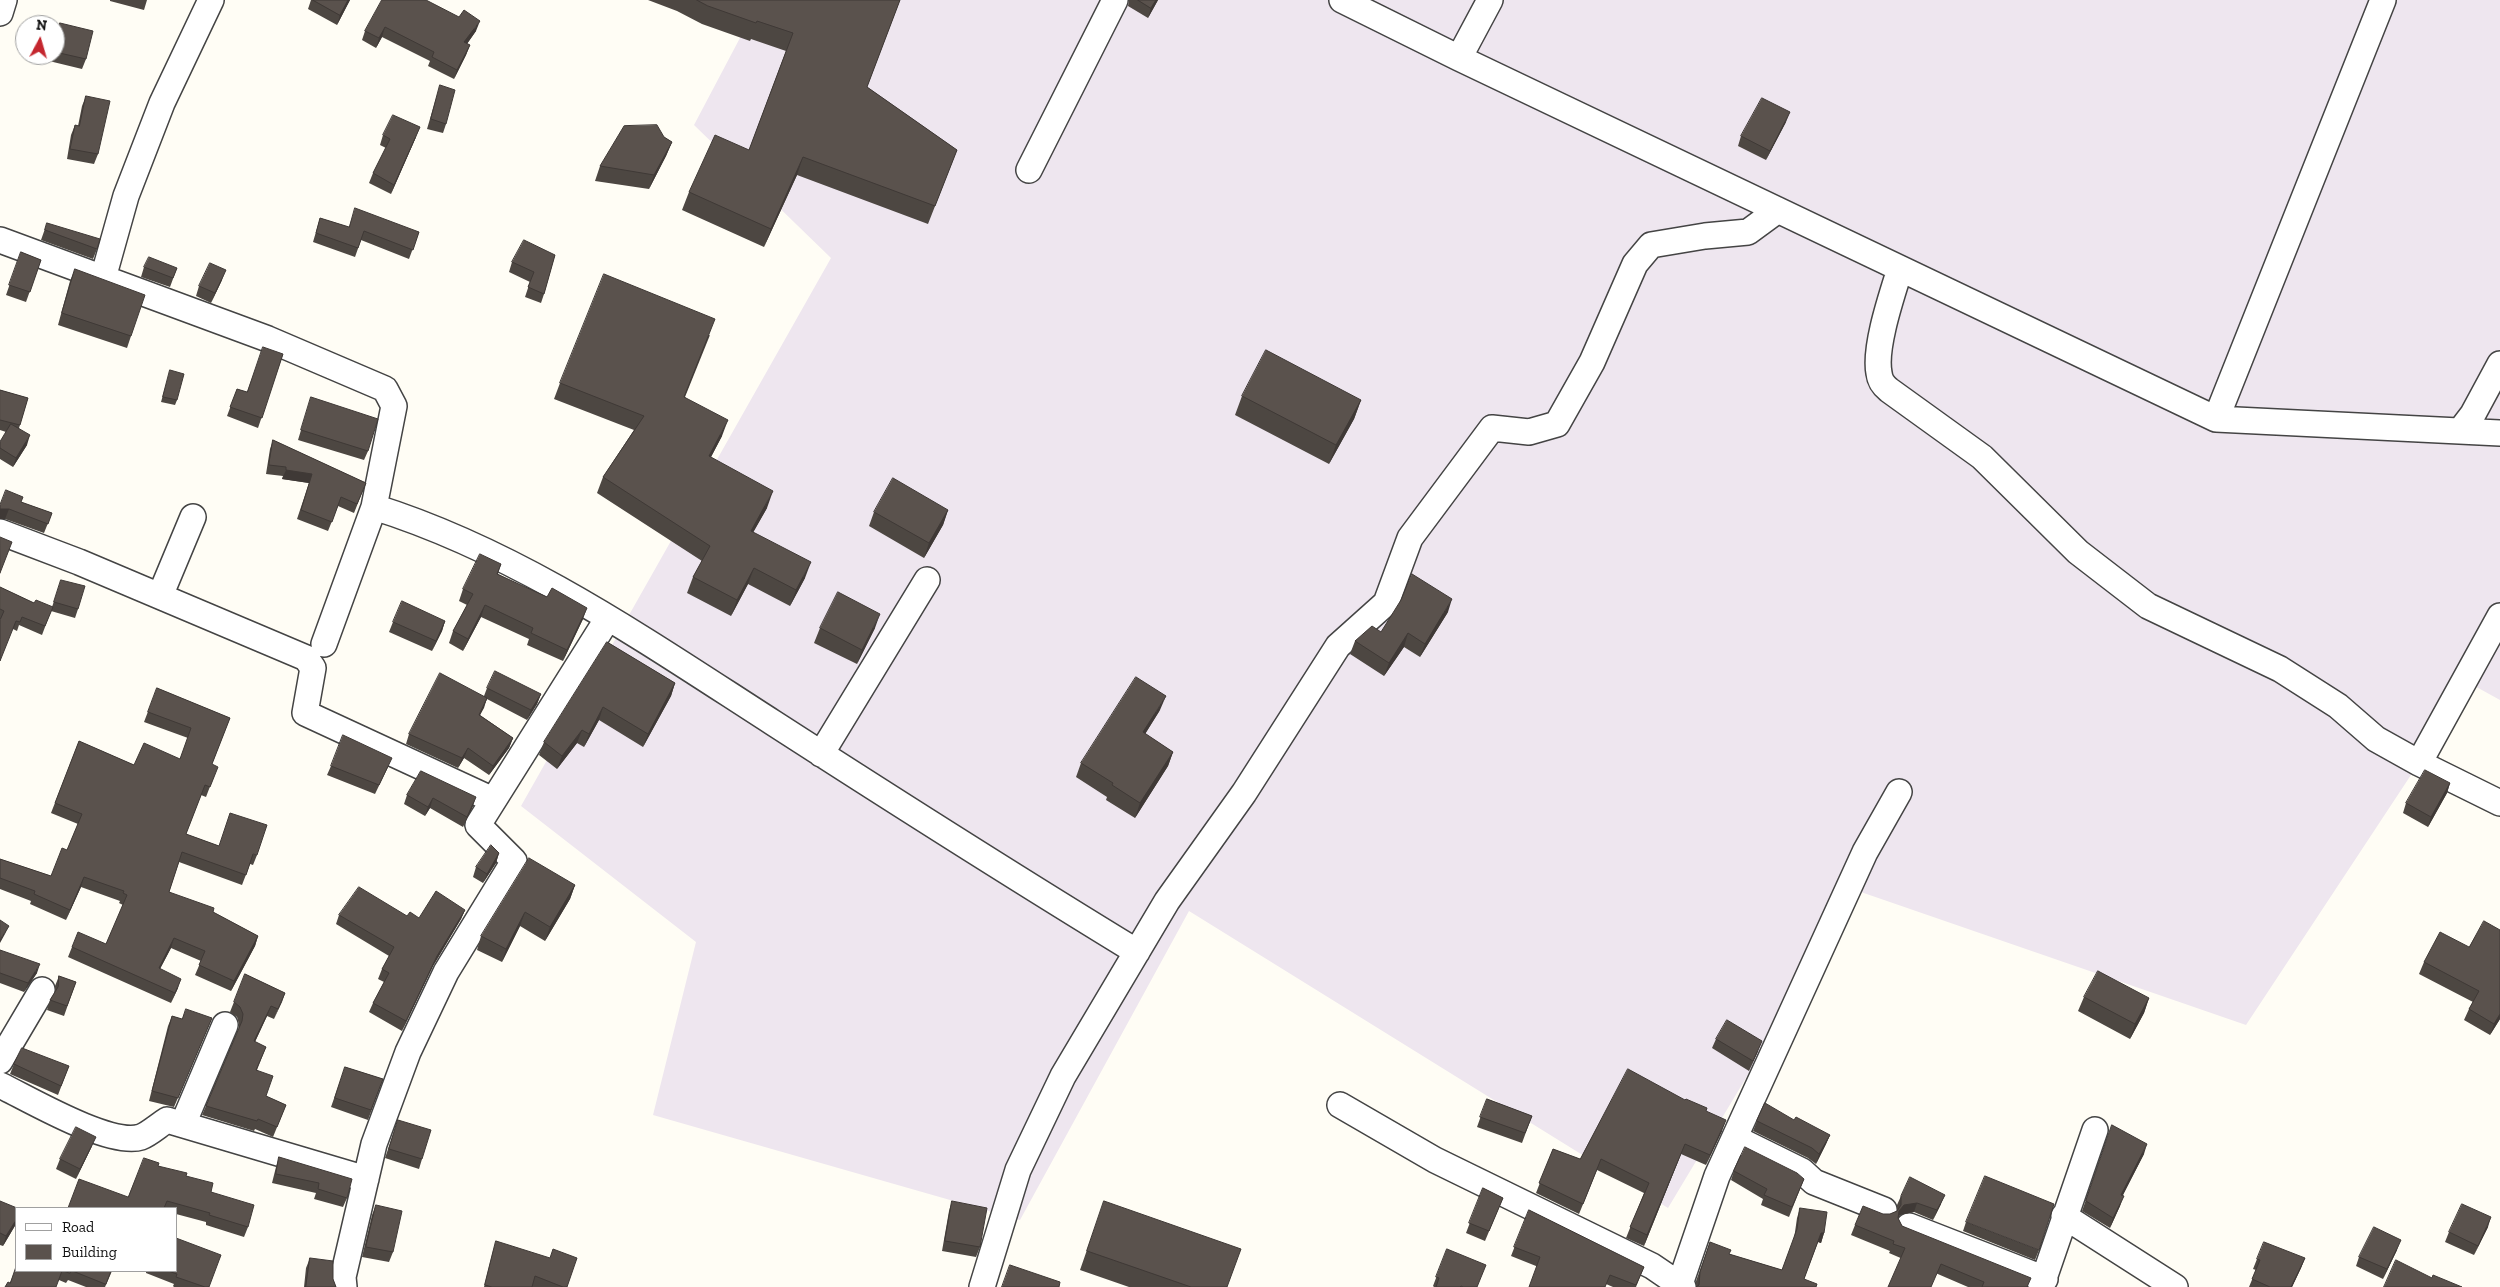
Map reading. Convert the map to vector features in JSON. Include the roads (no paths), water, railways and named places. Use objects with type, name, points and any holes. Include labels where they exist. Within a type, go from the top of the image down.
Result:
[{"type":"street","points":[[0,13],[4,0]]},
{"type":"street","points":[[103,278],[126,196],[158,113],[211,0]]},
{"type":"street","points":[[1030,170],[1115,0]]},
{"type":"street","points":[[1342,0],[1459,58],[2216,420],[2500,433]]},
{"type":"street","points":[[1459,58],[1490,0]]},
{"type":"street","points":[[2216,420],[2383,0]]},
{"type":"street","points":[[982,1287],[1018,1170],[1063,1076],[1168,901],[1244,793],[1338,646],[1386,604],[1410,538],[1492,428],[1529,432],[1557,424],[1592,362],[1635,264],[1651,245],[1705,236],[1748,232],[1778,210]]},
{"type":"street","points":[[0,240],[268,339],[385,389],[394,406],[374,508],[324,644]]},
{"type":"street","points":[[1900,269],[1881,344],[1878,372],[1881,383],[1982,457],[2078,552],[2148,606],[2280,669],[2338,706],[2376,739],[2419,763],[2500,803]]},
{"type":"street","points":[[2460,431],[2473,414],[2500,364]]},
{"type":"street","points":[[374,508],[406,517],[503,560],[608,618],[1137,952]]},
{"type":"street","points":[[160,596],[193,517]]},
{"type":"street","points":[[0,532],[160,596],[306,658],[313,668],[304,713],[493,800]]},
{"type":"street","points":[[821,754],[927,580]]},
{"type":"street","points":[[2419,763],[2500,616]]},
{"type":"street","points":[[344,1287],[343,1277],[374,1144],[408,1052],[446,972],[514,862],[478,825],[608,618]]},
{"type":"street","points":[[1340,1105],[1435,1160],[1652,1266],[1680,1286],[1717,1176],[1865,852],[1899,792]]},
{"type":"street","points":[[0,1061],[42,990]]},
{"type":"street","points":[[183,1124],[225,1025]]},
{"type":"street","points":[[0,1084],[60,1115],[114,1137],[140,1137],[167,1120],[366,1179]]},
{"type":"street","points":[[1909,1226],[2043,1283],[2064,1216],[2096,1130]]},
{"type":"street","points":[[1735,1138],[1802,1171],[1814,1182],[1884,1210]]},
{"type":"street","points":[[2064,1216],[2175,1287]]}]
